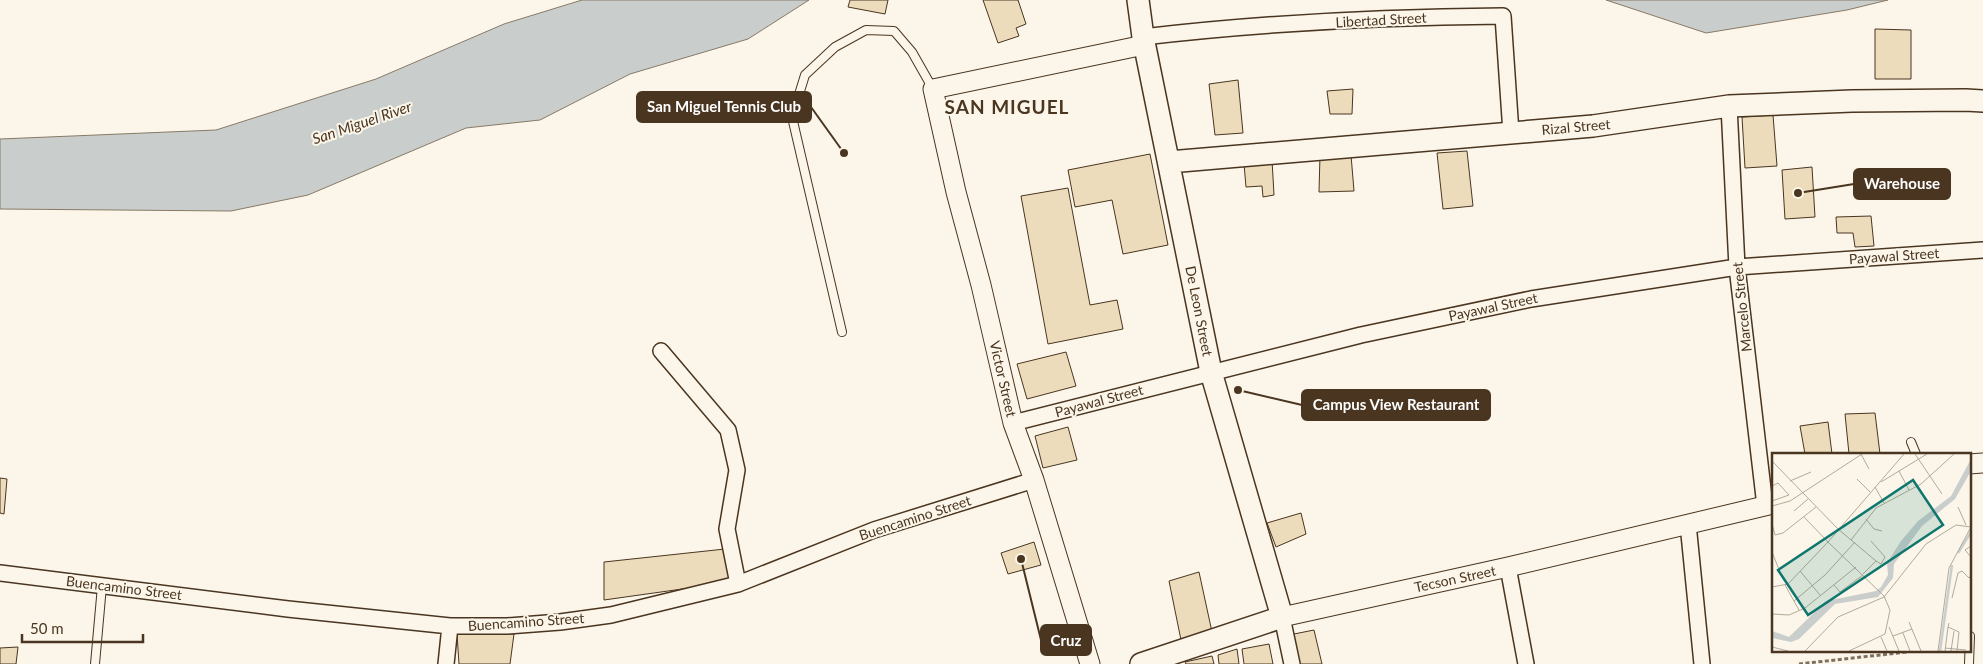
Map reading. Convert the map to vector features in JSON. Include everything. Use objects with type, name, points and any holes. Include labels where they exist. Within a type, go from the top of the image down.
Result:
[{"type":"main road","name":"De Leon Street","points":[[1138,0],[1143,41],[1211,372],[1282,617]]},
{"type":"main road","name":"Rizal Street","points":[[1169,162],[1610,124],[1729,106],[1852,101],[1983,101]]},
{"type":"main road","name":"Tecson Street","points":[[1141,664],[1282,617]]},
{"type":"street","name":"Libertad Street","points":[[933,90],[1143,41],[1228,27],[1428,17],[1503,16],[1511,133]]},
{"type":"street","name":"Victor Street","points":[[933,90],[1013,424],[1034,480],[1090,664]]},
{"type":"street","name":"Marcelo Street","points":[[1729,106],[1737,267],[1769,505]]},
{"type":"street","name":"Payawal Street","points":[[1013,424],[1361,335],[1531,299],[1737,267],[1983,250]]},
{"type":"street","points":[[661,351],[728,430],[737,470],[727,529],[738,584]]},
{"type":"street","points":[[1970,464],[1983,464]]},
{"type":"street","name":"Buencamino Street","points":[[0,573],[288,609],[450,626],[507,626],[560,622],[602,616],[738,584],[874,530],[1034,480]]},
{"type":"street","name":"Tecson Street","points":[[1282,617],[1508,567],[1769,505]]},
{"type":"street","points":[[1688,524],[1702,664]]},
{"type":"street","points":[[1508,567],[1526,664]]},
{"type":"street","points":[[1282,617],[1292,664]]},
{"type":"street","points":[[446,664],[450,626]]},
{"type":"lane","points":[[842,332],[792,117],[805,75],[836,48],[866,30],[894,31],[912,52],[933,90]]},
{"type":"lane","points":[[1911,442],[1916,453]]},
{"type":"lane","points":[[95,664],[102,586]]},
{"type":"path","points":[[1800,664],[1907,652]]},
{"type":"water","name":"San Miguel River","points":[[582,0],[809,0],[748,39],[630,74],[540,120],[466,128],[308,195],[231,211],[0,209],[0,139],[216,130],[376,79],[504,24]]},
{"type":"water","points":[[1606,0],[1888,0],[1847,10],[1706,33]]},
{"type":"building","points":[[850,0],[888,0],[885,14],[848,7]]},
{"type":"building","points":[[983,0],[1018,0],[1026,24],[1016,28],[1019,36],[998,43]]},
{"type":"building","points":[[1875,29],[1911,30],[1911,79],[1875,79]]},
{"type":"building","points":[[1238,80],[1243,133],[1215,135],[1209,84]]},
{"type":"building","points":[[1353,89],[1352,114],[1330,114],[1327,91]]},
{"type":"building","points":[[1773,115],[1777,166],[1745,168],[1742,117]]},
{"type":"building","points":[[1467,151],[1473,206],[1443,209],[1437,153]]},
{"type":"building","points":[[1150,154],[1168,245],[1123,254],[1112,200],[1075,207],[1068,170]]},
{"type":"building","points":[[1320,155],[1351,155],[1354,191],[1319,192]]},
{"type":"building","points":[[1272,160],[1274,195],[1263,197],[1262,186],[1246,187],[1244,164]]},
{"type":"building","points":[[1812,167],[1815,217],[1785,219],[1782,170]]},
{"type":"building","points":[[1068,188],[1090,305],[1117,300],[1123,329],[1048,344],[1021,196]]},
{"type":"building","points":[[1871,216],[1874,246],[1855,247],[1853,233],[1837,233],[1836,217]]},
{"type":"building","points":[[1066,352],[1076,386],[1027,399],[1017,364]]},
{"type":"building","points":[[1875,413],[1880,453],[1849,453],[1845,414]]},
{"type":"building","points":[[1828,422],[1832,453],[1805,453],[1800,426]]},
{"type":"building","points":[[1068,427],[1077,460],[1043,468],[1035,436]]},
{"type":"building","points":[[0,478],[7,479],[4,514],[0,513]]},
{"type":"building","points":[[1301,513],[1306,534],[1276,547],[1267,523]]},
{"type":"building","points":[[1034,542],[1041,565],[1008,574],[1001,553]]},
{"type":"building","points":[[725,549],[732,582],[604,600],[604,562]]},
{"type":"building","points":[[1199,572],[1212,632],[1181,640],[1169,581]]},
{"type":"building","points":[[1314,630],[1322,664],[1292,664],[1289,635]]},
{"type":"building","points":[[457,634],[514,634],[510,664],[459,664]]},
{"type":"building","points":[[1269,644],[1273,664],[1244,664],[1242,649]]},
{"type":"building","points":[[18,647],[16,664],[0,664],[0,648]]},
{"type":"building","points":[[1237,649],[1239,664],[1219,664],[1218,655]]},
{"type":"building","points":[[1212,656],[1214,664],[1186,664],[1185,662]]},
{"type":"place","name":"San Miguel Tennis Club","points":[[844,153]]},
{"type":"place","name":"Warehouse","points":[[1798,193]]},
{"type":"place","name":"Campus View Restaurant","points":[[1238,390]]},
{"type":"place","name":"Cruz","points":[[1021,559]]},
{"type":"district","name":"SAN MIGUEL","points":[[1007,107]]}]
